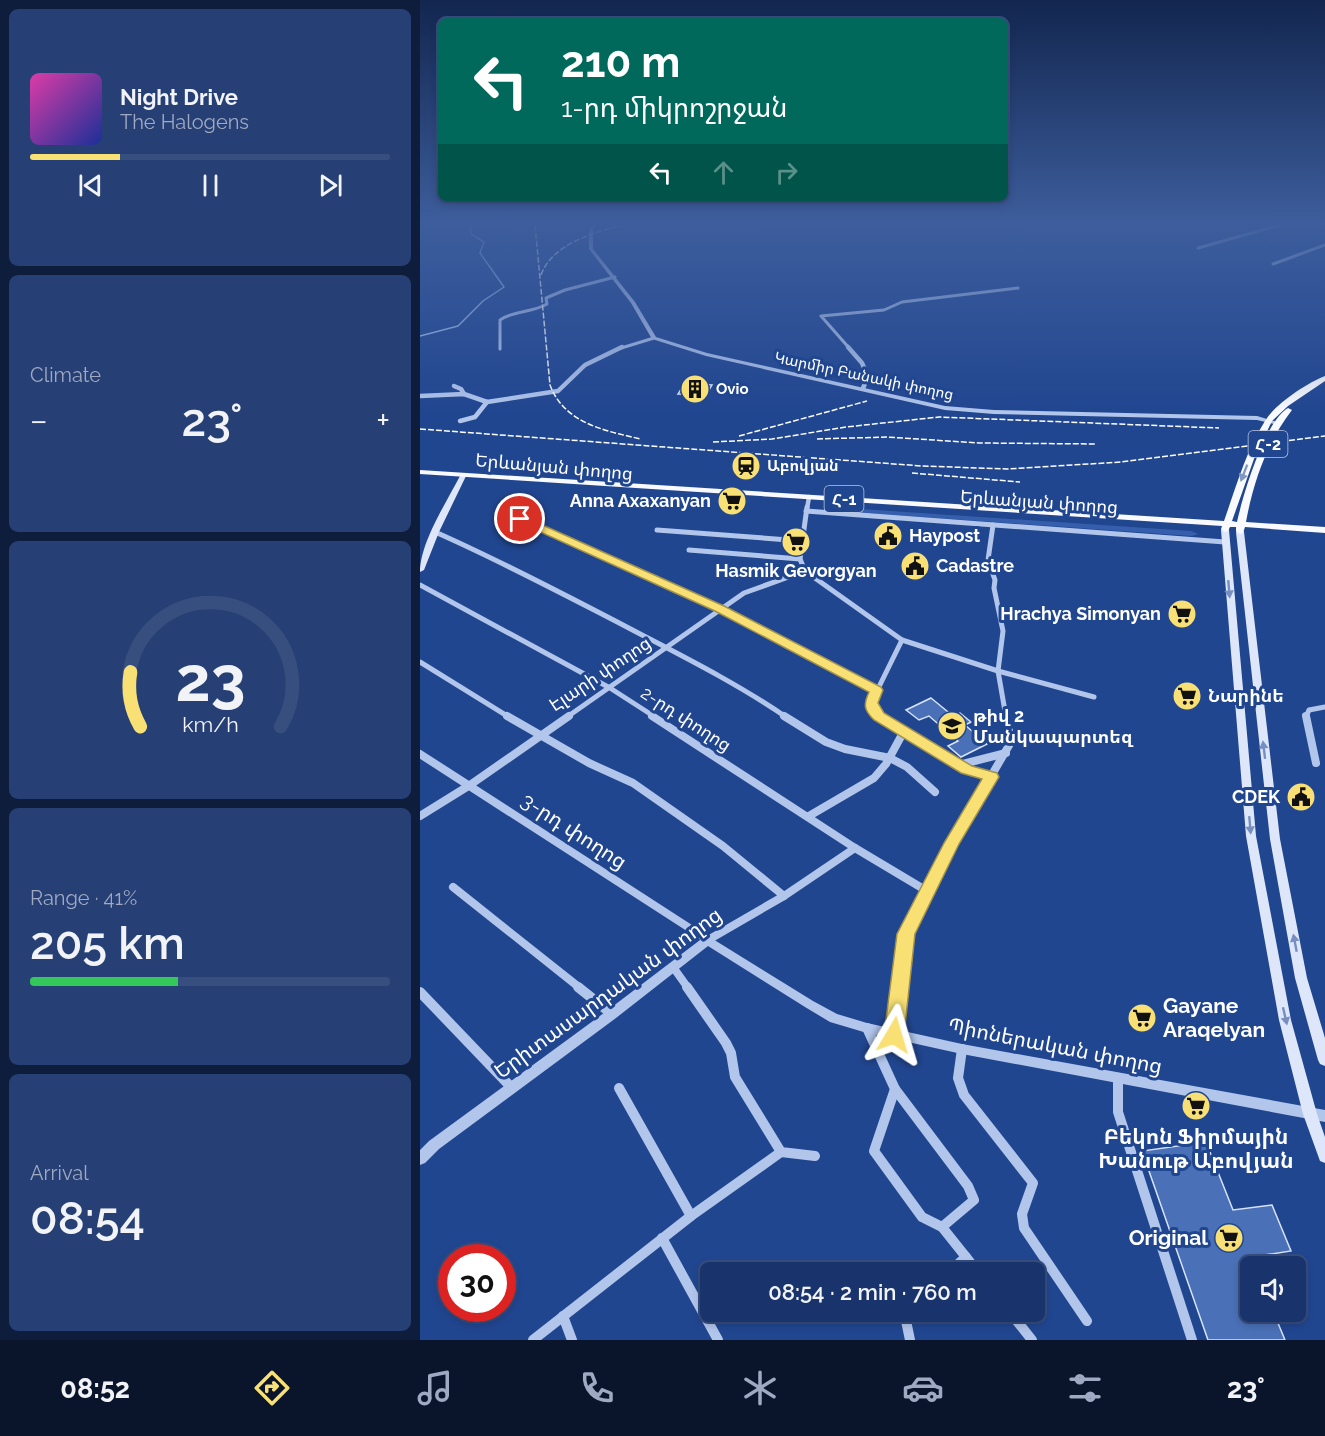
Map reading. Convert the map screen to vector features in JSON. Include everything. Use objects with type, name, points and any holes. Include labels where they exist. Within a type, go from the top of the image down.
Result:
[{"type":"main road","name":"Հ-2","points":[[1225,532],[1256,445],[1268,422],[1285,404],[1325,378]]},
{"type":"main road","name":"Հ-2","points":[[1241,528],[1261,463],[1278,423],[1292,406],[1325,383]]},
{"type":"main road","name":"Հ-1","points":[[420,472],[464,476]]},
{"type":"main road","name":"Երևանյան փողոց","points":[[464,476],[808,504],[1225,532]]},
{"type":"main road","points":[[420,570],[435,532],[464,476]]},
{"type":"main road","name":"Հ-1","points":[[1225,532],[1241,528],[1325,530]]},
{"type":"main road","name":"Հ-1","points":[[1241,528],[1325,537]]},
{"type":"main road","points":[[1241,528],[1275,839],[1301,978],[1325,1060]]},
{"type":"main road","points":[[1225,532],[1251,836],[1275,975],[1310,1114],[1325,1156]]},
{"type":"street","points":[[500,349],[500,320],[507,314],[540,310],[547,304],[546,298],[574,288]]},
{"type":"street","points":[[420,396],[464,394],[487,402],[558,391],[567,387],[579,370],[603,356],[636,342],[654,338],[622,288]]},
{"type":"street","points":[[864,388],[868,376],[862,363],[821,316],[884,310],[902,302],[1018,288]]},
{"type":"street","name":"Կարմիր Բանակի փողոց","points":[[654,338],[706,354],[945,408],[994,412],[1188,416],[1278,423]]},
{"type":"street","points":[[454,386],[461,389],[464,394]]},
{"type":"street","points":[[460,421],[475,417],[487,402]]},
{"type":"street","points":[[1094,697],[998,671],[902,640],[805,571],[800,559],[808,504],[993,525],[1225,532]]},
{"type":"street","points":[[520,519],[720,609],[876,690]]},
{"type":"street","points":[[894,1035],[906,934],[952,843],[1011,742],[998,671],[1003,631],[994,588],[995,580],[988,560],[993,525]]},
{"type":"street","points":[[657,530],[802,541]]},
{"type":"street","points":[[435,532],[492,557],[667,648],[754,695],[810,734],[826,742],[844,749],[890,758],[907,767],[935,792]]},
{"type":"street","points":[[689,550],[800,559]]},
{"type":"street","name":"Էլարի փողոց","points":[[420,816],[470,785],[538,735],[610,688],[744,593],[805,571]]},
{"type":"street","name":"2-րդ փողոց","points":[[420,585],[610,688],[855,848],[927,891]]},
{"type":"street","points":[[902,640],[876,690],[871,703],[872,710],[959,765],[972,772],[992,777]]},
{"type":"street","points":[[420,662],[538,735],[589,763],[633,783],[723,846],[784,896]]},
{"type":"street","points":[[1316,763],[1306,715],[1309,710],[1325,706]]},
{"type":"street","points":[[809,816],[821,806],[860,789],[872,780],[883,770],[904,731]]},
{"type":"street","points":[[959,765],[1006,753]]},
{"type":"street","name":"3-րդ փողոց","points":[[420,754],[708,940]]},
{"type":"street","name":"Երիտասարդական փողոց","points":[[420,1159],[434,1145],[708,940],[784,896],[855,848]]},
{"type":"street","points":[[453,887],[612,1014]]},
{"type":"street","name":"Պիոներական փողոց","points":[[708,940],[808,1004],[834,1018],[867,1028],[962,1049],[1325,1116]]},
{"type":"street","points":[[673,967],[726,1043],[731,1053],[735,1077],[781,1152]]},
{"type":"street","points":[[420,992],[511,1087]]},
{"type":"street","points":[[867,1028],[895,1089],[969,1186],[974,1200],[942,1227]]},
{"type":"street","points":[[962,1049],[958,1078],[964,1095],[1033,1183],[1031,1193],[1021,1211],[1020,1218],[1024,1228],[1087,1321]]},
{"type":"street","points":[[1118,1078],[1118,1112],[1192,1340]]},
{"type":"street","points":[[619,1088],[691,1216]]},
{"type":"street","points":[[895,1089],[874,1151],[922,1217],[942,1227],[970,1262]]},
{"type":"street","points":[[533,1340],[691,1216],[781,1152],[815,1156]]},
{"type":"street","points":[[662,1238],[718,1340]]},
{"type":"street","points":[[960,1262],[966,1257]]},
{"type":"street","points":[[563,1317],[573,1340]]},
{"type":"street","points":[[906,1322],[910,1340]]},
{"type":"street","points":[[1018,1322],[1032,1340]]},
{"type":"shaded area","points":[[826,507],[1191,531],[1198,534],[1192,536],[825,510]]},
{"type":"building","name":"Ovio","points":[[685,383],[712,385],[706,395],[678,394]]},
{"type":"building","name":"թիվ 2 Մանկապարտեզ","points":[[931,698],[953,716],[960,713],[971,722],[965,725],[987,744],[961,757],[948,746],[958,741],[929,716],[919,720],[906,710]]},
{"type":"building","name":"Original","points":[[1206,1142],[1233,1210],[1272,1205],[1291,1251],[1240,1256],[1240,1322],[1278,1322],[1285,1340],[1208,1340],[1142,1151]]},
{"type":"waterway","points":[[420,336],[458,326],[483,301],[503,288]]},
{"type":"railway","points":[[541,288],[550,385],[556,398],[575,417],[587,423],[614,433],[641,439]]},
{"type":"railway","points":[[739,436],[867,401]]},
{"type":"railway","points":[[713,442],[772,439],[846,427],[939,417],[1219,428]]},
{"type":"railway","points":[[420,429],[922,466],[1007,469],[1121,462],[1325,436]]},
{"type":"railway","points":[[817,439],[887,437],[979,443],[1096,444]]},
{"type":"railway","points":[[912,473],[1020,482]]},
{"type":"place","name":"Ovio","points":[[695,389]]},
{"type":"place","name":"Աբովյան","points":[[746,466]]},
{"type":"place","name":"Anna Axaxanyan","points":[[732,501]]},
{"type":"place","name":"Haypost","points":[[888,536]]},
{"type":"place","name":"Hasmik Gevorgyan","points":[[796,542]]},
{"type":"place","name":"Cadastre","points":[[915,566]]},
{"type":"place","name":"Hrachya Simonyan","points":[[1182,614]]},
{"type":"place","name":"Նարինե","points":[[1187,696]]},
{"type":"place","name":"թիվ 2 Մանկապարտեզ","points":[[952,726]]},
{"type":"place","name":"CDEK","points":[[1301,797]]},
{"type":"place","name":"Gayane Araqelyan","points":[[1142,1018]]},
{"type":"place","name":"Բեկոն Ֆիրմային Խանութ Աբովյան","points":[[1196,1106]]},
{"type":"place","name":"Original","points":[[1229,1238]]},
{"type":"route","points":[[520,519],[720,609],[876,690],[871,703],[872,710],[879,717],[894,724],[966,770],[992,777],[952,843],[906,934],[894,1035]]}]
